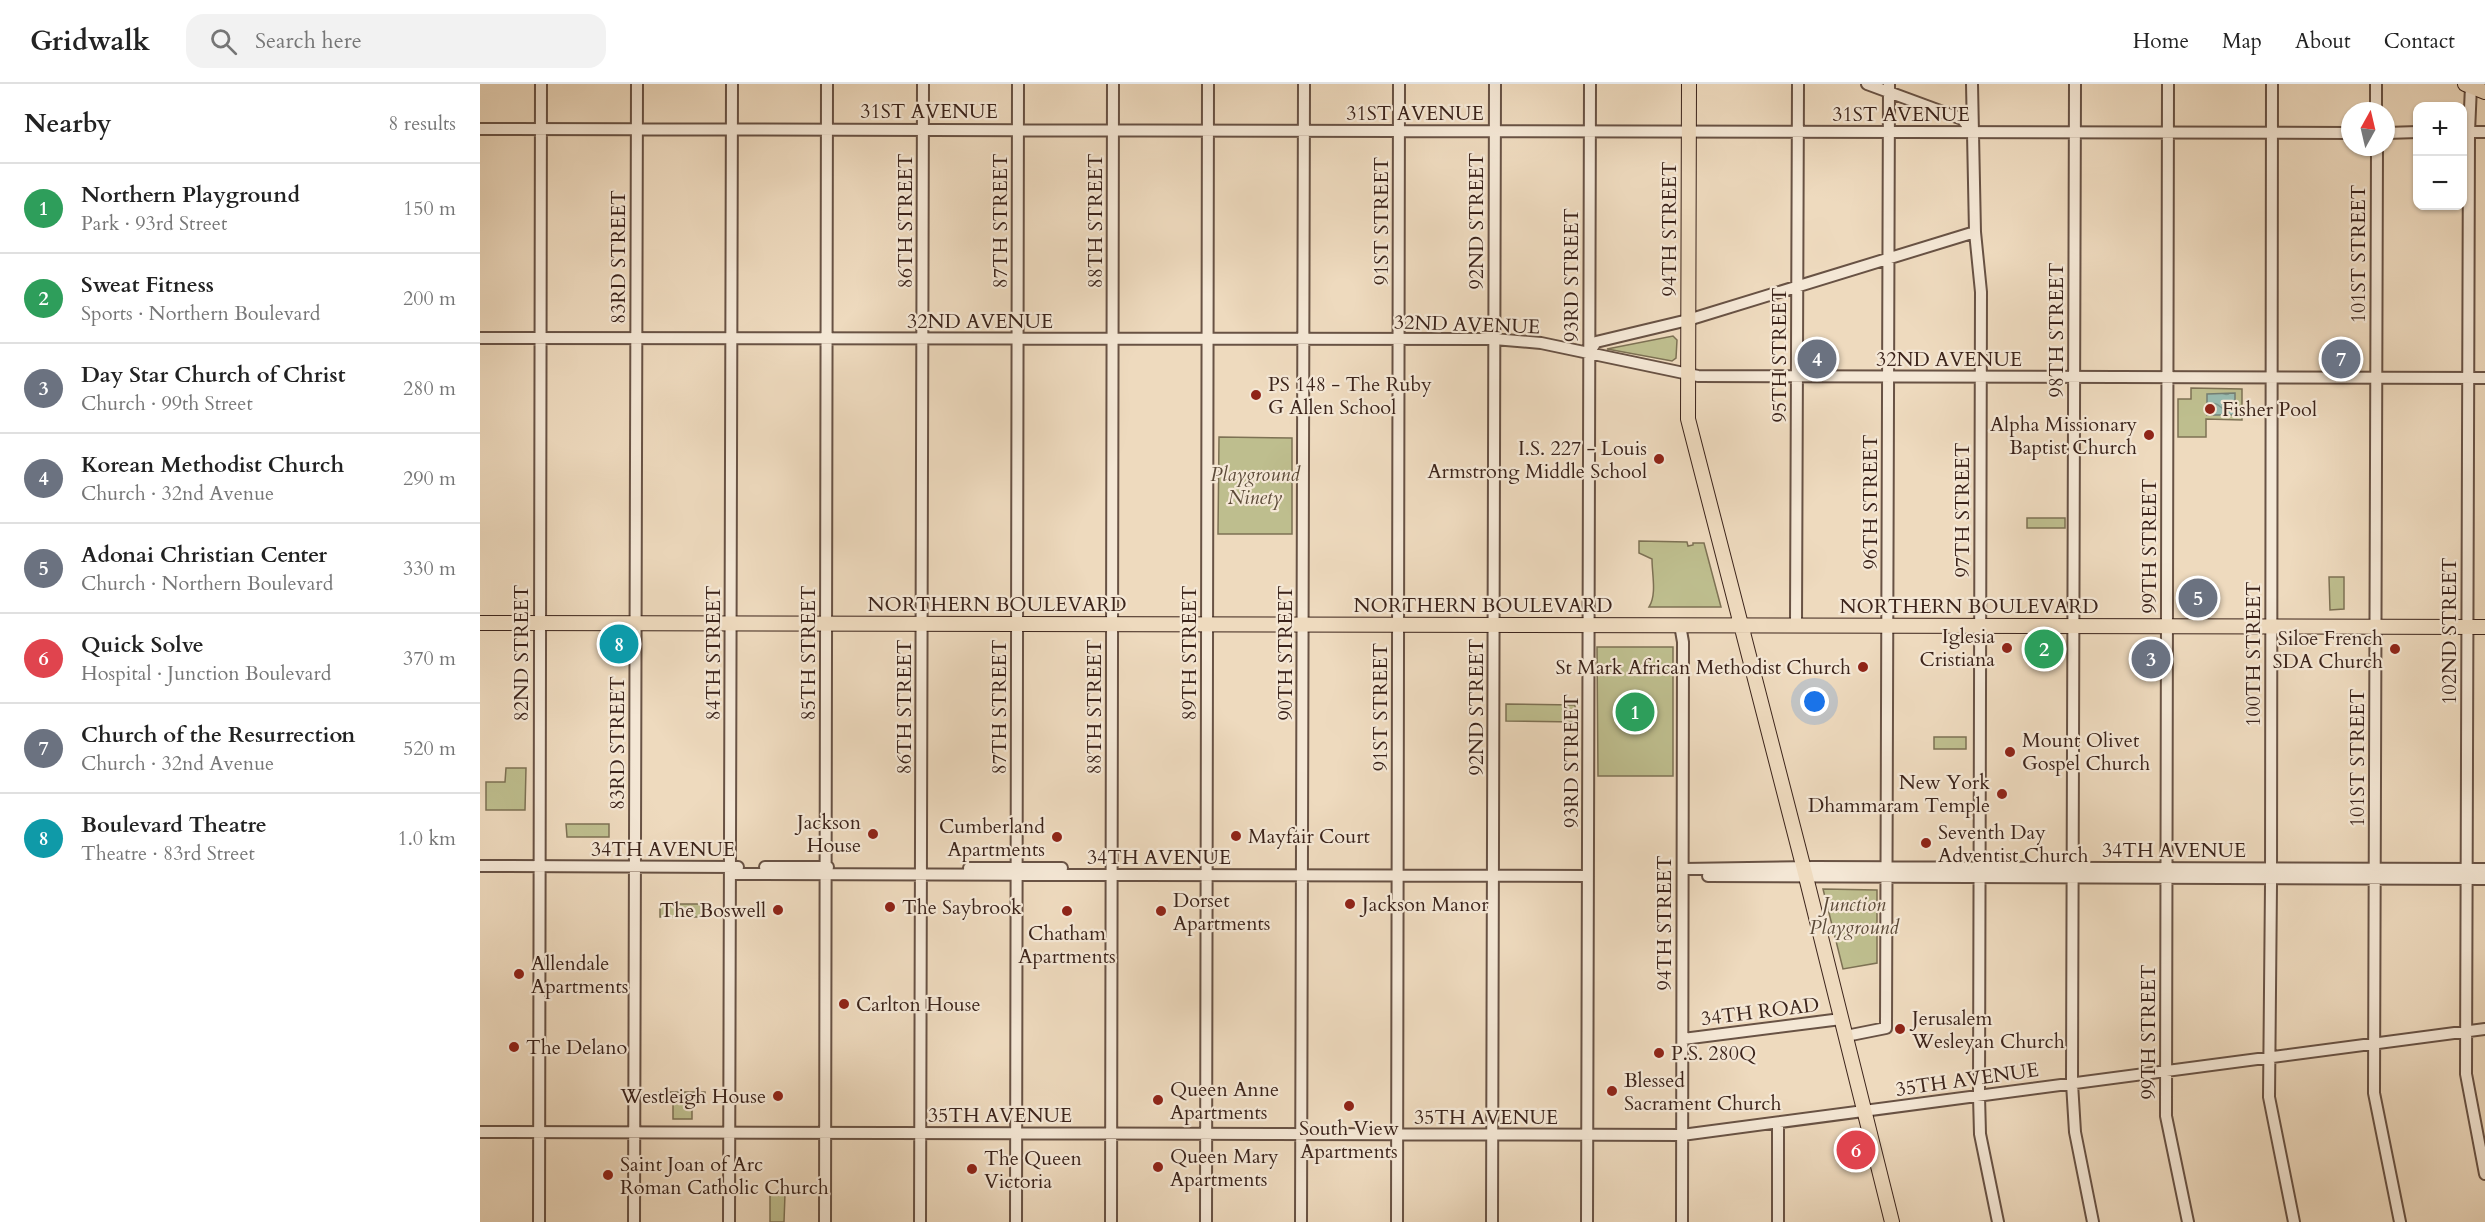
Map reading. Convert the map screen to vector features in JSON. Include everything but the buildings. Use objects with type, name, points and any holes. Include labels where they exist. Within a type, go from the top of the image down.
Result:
[{"type":"main road","name":"94TH STREET","points":[[1689,84],[1688,419],[1805,872],[1892,1222]]},
{"type":"main road","points":[[2470,85],[2485,92]]},
{"type":"main road","name":"NORTHERN BOULEVARD","points":[[480,622],[2485,627]]},
{"type":"street","name":"82ND STREET","points":[[539,1222],[541,84]]},
{"type":"street","name":"83RD STREET","points":[[634,1222],[637,84]]},
{"type":"street","name":"84TH STREET","points":[[729,1222],[732,84]]},
{"type":"street","name":"85TH STREET","points":[[825,1222],[828,84]]},
{"type":"street","name":"86TH STREET","points":[[920,1222],[923,84]]},
{"type":"street","name":"87TH STREET","points":[[1016,1222],[1018,84]]},
{"type":"street","name":"88TH STREET","points":[[1111,1222],[1113,84]]},
{"type":"street","name":"89TH STREET","points":[[1206,1222],[1208,84]]},
{"type":"street","name":"90TH STREET","points":[[1301,1222],[1305,84]]},
{"type":"street","name":"91ST STREET","points":[[1397,1222],[1399,84]]},
{"type":"street","name":"92ND STREET","points":[[1492,1222],[1495,84]]},
{"type":"street","name":"93RD STREET","points":[[1587,1222],[1590,84]]},
{"type":"street","name":"95TH STREET","points":[[1796,625],[1798,84]]},
{"type":"street","points":[[1867,84],[1889,88],[1962,119],[1973,132]]},
{"type":"street","name":"97TH STREET","points":[[1972,84],[1975,232],[1981,292],[1979,1096],[1980,1134],[1998,1222]]},
{"type":"street","name":"98TH STREET","points":[[2075,84],[2072,1083],[2075,1132],[2093,1222]]},
{"type":"street","name":"99TH STREET","points":[[2168,84],[2166,1116],[2188,1222]]},
{"type":"street","name":"100TH STREET","points":[[2272,84],[2269,1096],[2294,1222]]},
{"type":"street","points":[[2376,84],[2376,102]]},
{"type":"street","name":"102ND STREET","points":[[2467,120],[2470,85]]},
{"type":"street","name":"96TH STREET","points":[[1846,1036],[1886,1029],[1889,88]]},
{"type":"street","name":"31ST AVENUE","points":[[480,129],[2341,133]]},
{"type":"street","points":[[2395,133],[2413,132]]},
{"type":"street","points":[[2467,132],[2485,132]]},
{"type":"street","name":"101ST STREET","points":[[2377,156],[2374,1093],[2400,1222]]},
{"type":"street","name":"102ND STREET","points":[[2466,156],[2468,378],[2466,1074],[2485,1174]]},
{"type":"street","points":[[1589,354],[1596,342],[1689,320],[1975,232]]},
{"type":"street","name":"32ND AVENUE","points":[[480,338],[1494,339],[1533,342],[1698,376],[1736,378],[2485,378]]},
{"type":"street","name":"94TH STREET","points":[[1680,625],[1683,642],[1684,873],[1682,1222]]},
{"type":"street","name":"34TH AVENUE","points":[[480,866],[540,870]]},
{"type":"street","name":"34TH AVENUE","points":[[480,873],[635,866],[826,871],[1588,873]]},
{"type":"street","name":"34TH AVENUE","points":[[2467,874],[2485,869]]},
{"type":"street","name":"34TH AVENUE","points":[[1684,873],[2375,873],[2467,874],[2485,879]]},
{"type":"street","name":"34TH ROAD","points":[[1683,1039],[1841,1019]]},
{"type":"street","name":"35TH AVENUE","points":[[480,1132],[1683,1135],[2485,1029]]},
{"type":"street","points":[[1778,1124],[1778,1222]]},
{"type":"green space","points":[[1673,336],[1677,340],[1676,358],[1672,361],[1607,349]]},
{"type":"green space","name":"Fisher Pool","points":[[2191,388],[2242,389],[2242,420],[2206,419],[2206,437],[2178,437],[2178,399],[2191,399]]},
{"type":"green space","name":"Playground Ninety","points":[[1219,437],[1292,438],[1292,534],[1218,534]]},
{"type":"green space","points":[[2027,518],[2065,518],[2065,528],[2027,528]]},
{"type":"green space","points":[[1639,541],[1687,542],[1688,546],[1693,543],[1704,543],[1721,607],[1649,607],[1653,590],[1652,559],[1639,553]]},
{"type":"green space","points":[[2329,577],[2344,577],[2344,609],[2330,610]]},
{"type":"green space","points":[[1597,647],[1673,647],[1673,776],[1598,776]]},
{"type":"green space","points":[[1506,704],[1575,705],[1576,722],[1506,721]]},
{"type":"green space","points":[[1934,737],[1966,737],[1966,749],[1934,749]]},
{"type":"green space","points":[[506,768],[526,768],[525,810],[486,810],[486,782],[505,782]]},
{"type":"green space","points":[[566,824],[609,824],[609,837],[567,837]]},
{"type":"green space","name":"Junction Playground","points":[[1823,889],[1877,890],[1877,963],[1843,969]]},
{"type":"green space","points":[[660,904],[705,904],[705,917],[660,917]]},
{"type":"green space","points":[[659,1092],[705,1092],[705,1103],[692,1103],[692,1119],[673,1119],[673,1103],[659,1102]]},
{"type":"green space","points":[[770,1193],[785,1194],[784,1222],[770,1222]]},
{"type":"water","points":[[2235,393],[2235,415],[2207,415],[2207,394]]},
{"type":"place","name":"Korean Methodist Church","points":[[1817,359]]},
{"type":"place","name":"Church of the Resurrection","points":[[2341,359]]},
{"type":"place","name":"PS 148 - The Ruby G Allen School","points":[[1256,395]]},
{"type":"place","name":"Fisher Pool","points":[[2210,409]]},
{"type":"place","name":"Alpha Missionary Baptist Church","points":[[2149,435]]},
{"type":"place","name":"I.S. 227 - Louis Armstrong Middle School","points":[[1659,459]]},
{"type":"place","name":"Adonai Christian Center","points":[[2198,598]]},
{"type":"place","name":"Boulevard Theatre","points":[[619,644]]},
{"type":"place","name":"Iglesia Cristiana","points":[[2007,648]]},
{"type":"place","name":"Sweat Fitness","points":[[2044,649]]},
{"type":"place","name":"Siloe French SDA Church","points":[[2395,649]]},
{"type":"place","name":"Day Star Church of Christ","points":[[2151,659]]},
{"type":"place","name":"St Mark African Methodist Church","points":[[1863,667]]},
{"type":"place","name":"Northern Playground","points":[[1635,712]]},
{"type":"place","name":"Mount Olivet Gospel Church","points":[[2010,752]]},
{"type":"place","name":"New York Dhammaram Temple","points":[[2002,794]]},
{"type":"place","name":"Jackson House","points":[[873,834]]},
{"type":"place","name":"Mayfair Court","points":[[1236,836]]},
{"type":"place","name":"Cumberland Apartments","points":[[1057,837]]},
{"type":"place","name":"Seventh Day Adventist Church","points":[[1926,843]]},
{"type":"place","name":"Jackson Manor","points":[[1350,904]]},
{"type":"place","name":"The Saybrook","points":[[890,907]]},
{"type":"place","name":"The Boswell","points":[[778,910]]},
{"type":"place","name":"Chatham Apartments","points":[[1067,911]]},
{"type":"place","name":"Dorset Apartments","points":[[1161,911]]},
{"type":"place","name":"Allendale Apartments","points":[[519,974]]},
{"type":"place","name":"Carlton House","points":[[844,1004]]},
{"type":"place","name":"Jerusalem Wesleyan Church","points":[[1900,1029]]},
{"type":"place","name":"The Delano","points":[[514,1047]]},
{"type":"place","name":"P.S. 280Q","points":[[1659,1053]]},
{"type":"place","name":"Blessed Sacrament Church","points":[[1612,1091]]},
{"type":"place","name":"Westleigh House","points":[[778,1096]]},
{"type":"place","name":"Queen Anne Apartments","points":[[1158,1100]]},
{"type":"place","name":"South View Apartments","points":[[1349,1106]]},
{"type":"place","name":"Quick Solve","points":[[1856,1150]]},
{"type":"place","name":"Queen Mary Apartments","points":[[1158,1167]]},
{"type":"place","name":"The Queen Victoria","points":[[972,1169]]},
{"type":"place","name":"Saint Joan of Arc Roman Catholic Church","points":[[608,1175]]}]
